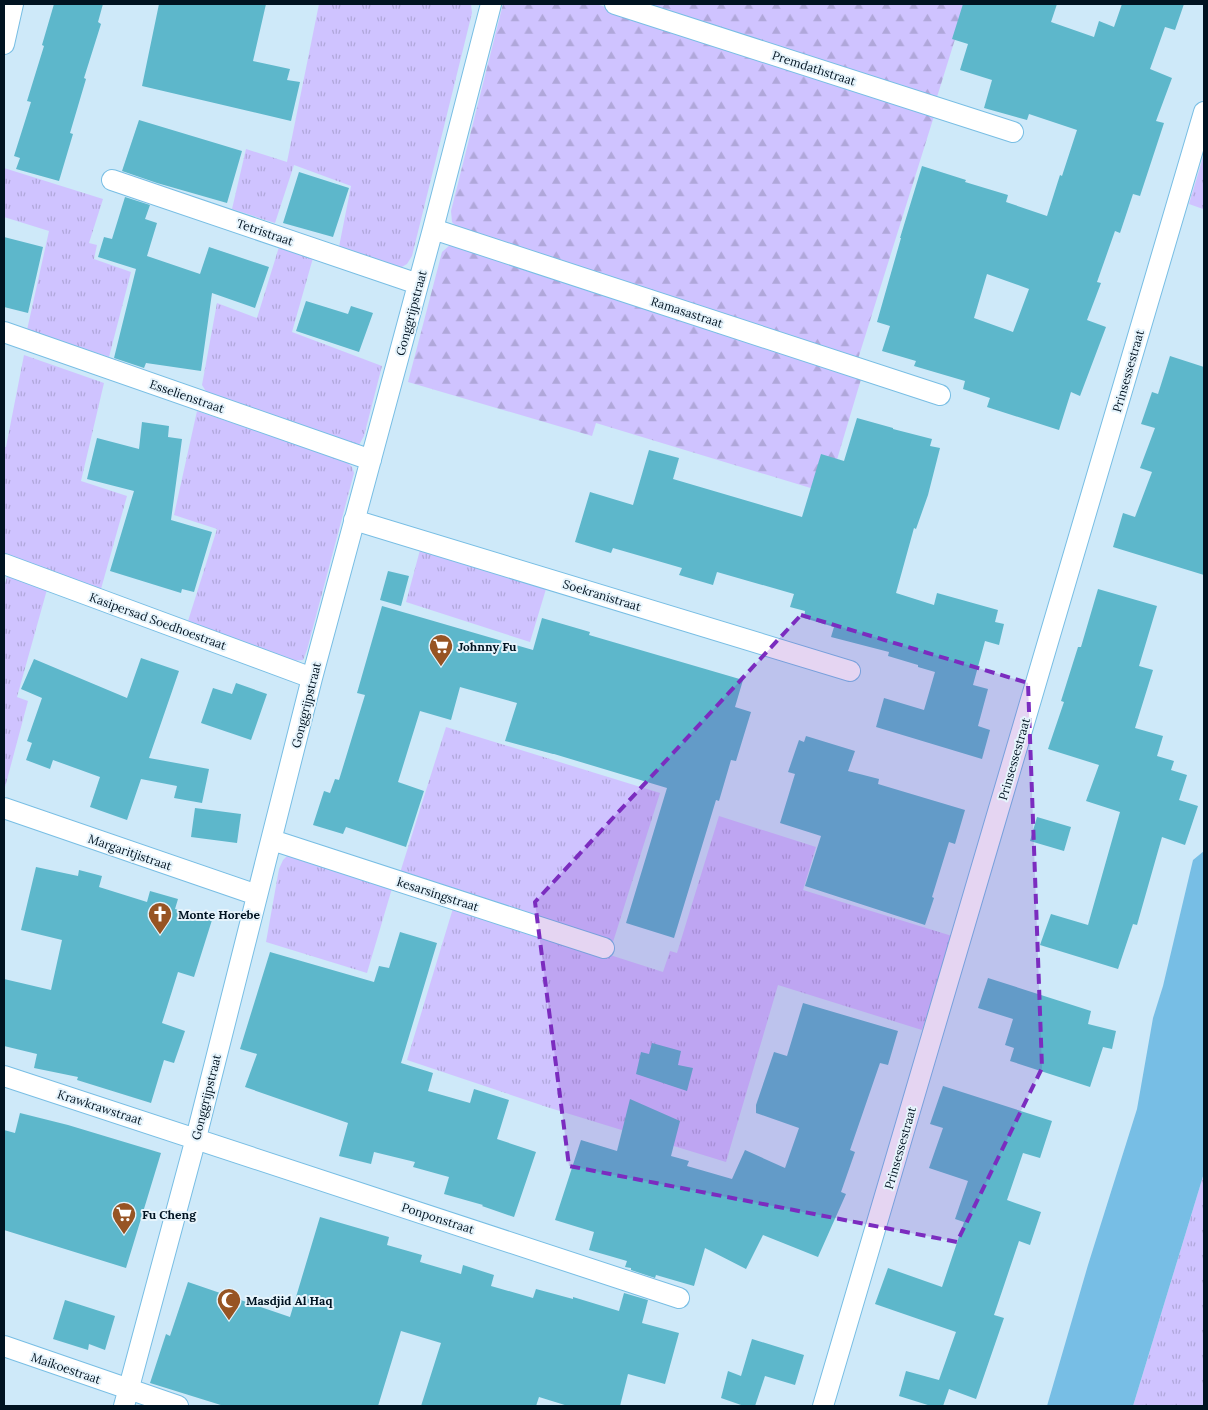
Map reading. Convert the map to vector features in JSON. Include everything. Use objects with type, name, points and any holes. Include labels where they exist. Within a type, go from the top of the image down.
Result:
[{"type":"street","points":[[4,44],[13,4]]},
{"type":"street","name":"Gonggrijpstraat","points":[[126,1398],[196,1138],[312,678],[433,229],[490,4]]},
{"type":"street","name":"Premdathstraat","points":[[615,4],[1013,132]]},
{"type":"street","name":"Prinsessestraat","points":[[823,1406],[1204,112]]},
{"type":"street","name":"Tetristraat","points":[[112,180],[418,284]]},
{"type":"street","name":"Ramasastraat","points":[[433,229],[940,395]]},
{"type":"street","name":"Esselienstraat","points":[[4,332],[371,460]]},
{"type":"street","name":"Soekranistraat","points":[[354,520],[850,671]]},
{"type":"street","name":"Kasipersad Soedhoestraat","points":[[4,564],[312,678]]},
{"type":"street","name":"Margaritjistraat","points":[[4,808],[257,896]]},
{"type":"street","name":"kesarsingstraat","points":[[272,840],[604,948]]},
{"type":"street","name":"Krawkrawstraat","points":[[4,1076],[196,1138]]},
{"type":"street","name":"Ponponstraat","points":[[196,1138],[679,1298]]},
{"type":"street","name":"Maikoestraat","points":[[4,1346],[126,1398],[178,1406]]},
{"type":"highlighted area","points":[[801,615],[1028,683],[1042,1068],[957,1242],[569,1166],[535,902]]},
{"type":"green space","points":[[319,4],[471,4],[472,13],[412,256],[407,264],[400,268],[338,252],[351,186],[294,165],[275,223],[232,209],[246,149],[287,162]]},
{"type":"green space","points":[[503,4],[596,4],[935,113],[858,359],[461,232],[452,222],[451,211]]},
{"type":"green space","points":[[647,4],[966,4],[937,97]]},
{"type":"green space","points":[[1204,154],[1204,205],[1203,209],[1189,204]]},
{"type":"green space","points":[[4,168],[103,199],[89,243],[97,245],[94,259],[131,272],[109,357],[27,330],[49,231],[4,217]]},
{"type":"green space","points":[[450,245],[461,246],[862,376],[827,493],[596,423],[592,436],[408,382],[442,252]]},
{"type":"green space","points":[[279,247],[313,258],[292,332],[382,366],[364,436],[359,445],[348,445],[207,393],[202,385],[217,303],[257,318]]},
{"type":"green space","points":[[24,355],[104,383],[81,481],[127,496],[101,589],[4,556],[4,447],[6,447]]},
{"type":"green space","points":[[197,411],[346,461],[352,467],[354,473],[303,660],[291,661],[188,621],[217,529],[174,515]]},
{"type":"green space","points":[[420,550],[546,589],[530,642],[406,602]]},
{"type":"green space","points":[[8,572],[48,586],[17,697],[28,701],[4,791],[4,588]]},
{"type":"green space","points":[[446,727],[660,793],[613,942],[399,876]]},
{"type":"green space","points":[[719,816],[816,847],[803,890],[952,936],[922,1030],[778,985],[726,1162],[550,1108],[407,1060],[454,905],[663,972],[670,951],[677,953]]},
{"type":"green space","points":[[288,855],[393,885],[367,973],[266,942],[279,869],[283,860]]},
{"type":"green space","points":[[1204,1173],[1203,1406],[1133,1406]]},
{"type":"water","points":[[1204,851],[1204,1173],[1133,1406],[1047,1406],[1088,1265],[1137,1109],[1153,1018],[1163,986],[1193,860]]},
{"type":"building","points":[[54,4],[103,4],[98,22],[101,24],[84,78],[86,79],[70,133],[73,134],[59,181],[16,169],[20,158],[14,156],[31,102],[27,101],[44,46],[42,45]]},
{"type":"building","points":[[159,4],[266,4],[253,61],[290,69],[287,80],[300,82],[291,121],[142,86]]},
{"type":"building","points":[[963,4],[1057,4],[1051,22],[1094,37],[1099,21],[1114,27],[1122,4],[1184,4],[1175,30],[1165,27],[1150,69],[1172,78],[1156,121],[1164,123],[1140,196],[1133,194],[1120,233],[1115,231],[1097,282],[1101,283],[1087,320],[1106,327],[1080,396],[1071,392],[1059,430],[987,407],[990,398],[963,389],[965,381],[914,366],[916,361],[882,351],[890,326],[877,322],[922,166],[1008,195],[1006,202],[1047,216],[1077,130],[1029,114],[1027,120],[984,108],[992,80],[960,70],[968,44],[952,39]],"holes":[[[987,274],[1029,289],[1013,332],[974,318]]]},
{"type":"building","points":[[139,120],[242,151],[227,203],[122,171]]},
{"type":"building","points":[[299,172],[349,188],[333,237],[283,223]]},
{"type":"building","points":[[125,197],[150,205],[145,219],[157,223],[147,256],[200,274],[209,247],[269,267],[255,308],[212,293],[201,371],[146,363],[144,368],[114,358],[136,269],[98,257],[104,237],[112,239]]},
{"type":"building","points":[[4,237],[43,247],[28,313],[4,307]]},
{"type":"building","points":[[306,301],[348,314],[351,306],[373,313],[359,352],[296,331]]},
{"type":"building","points":[[1170,356],[1204,367],[1204,575],[1113,547],[1123,513],[1135,517],[1152,472],[1140,468],[1155,428],[1141,424],[1152,392],[1158,394]]},
{"type":"building","points":[[857,418],[932,439],[930,446],[940,448],[928,495],[916,529],[914,528],[896,593],[934,605],[937,593],[998,610],[995,622],[1004,624],[999,645],[985,641],[973,685],[988,689],[978,726],[990,730],[982,759],[876,727],[884,698],[924,710],[935,672],[888,656],[889,652],[831,637],[834,627],[804,618],[805,611],[790,607],[794,594],[717,572],[713,585],[679,575],[682,568],[613,548],[611,553],[575,542],[590,492],[633,505],[649,450],[679,458],[673,479],[802,517],[821,454],[844,461]]},
{"type":"building","points":[[142,422],[169,426],[168,437],[182,439],[171,520],[212,532],[194,592],[182,589],[181,593],[110,571],[134,491],[87,479],[97,438],[139,449]]},
{"type":"building","points":[[388,571],[409,576],[401,606],[380,600]]},
{"type":"building","points":[[1098,589],[1157,606],[1139,666],[1153,670],[1135,728],[1163,736],[1157,756],[1174,761],[1171,770],[1187,775],[1179,800],[1198,806],[1185,845],[1162,837],[1137,925],[1133,924],[1118,969],[1040,945],[1051,914],[1088,925],[1120,812],[1086,801],[1099,765],[1048,749],[1064,702],[1061,701],[1078,647],[1081,647]]},
{"type":"building","points":[[382,606],[533,650],[542,618],[590,632],[589,635],[743,680],[735,707],[751,712],[736,761],[731,760],[719,801],[716,800],[674,938],[626,923],[667,788],[505,741],[517,703],[460,687],[451,720],[420,711],[398,782],[424,791],[406,847],[346,827],[343,834],[313,825],[324,791],[330,793],[335,779],[339,780],[365,695],[357,693]]},
{"type":"building","points":[[141,658],[179,671],[149,758],[209,769],[202,803],[174,798],[177,786],[141,779],[127,820],[90,807],[100,777],[53,760],[50,769],[26,760],[32,743],[27,741],[42,698],[21,689],[34,659],[127,698]]},
{"type":"building","points":[[236,683],[267,694],[251,740],[201,723],[213,688],[232,694]]},
{"type":"building","points":[[806,736],[855,751],[848,771],[879,779],[878,784],[965,810],[955,844],[949,842],[925,925],[805,886],[821,836],[780,823],[795,774],[788,772],[799,740],[804,742]]},
{"type":"building","points":[[195,808],[241,814],[237,843],[191,837]]},
{"type":"building","points":[[1037,817],[1071,827],[1064,851],[1030,841]]},
{"type":"building","points":[[36,867],[78,876],[79,870],[102,876],[99,887],[147,902],[150,891],[178,899],[175,909],[212,920],[194,977],[178,972],[162,1023],[185,1031],[174,1063],[164,1060],[151,1103],[77,1080],[78,1077],[34,1068],[37,1054],[4,1046],[4,979],[51,990],[62,940],[21,930]]},
{"type":"building","points":[[400,932],[437,943],[401,1063],[433,1073],[428,1091],[470,1103],[474,1089],[509,1100],[497,1139],[536,1152],[514,1217],[483,1205],[444,1194],[449,1177],[413,1167],[415,1162],[374,1152],[371,1164],[339,1156],[348,1123],[245,1087],[257,1054],[240,1049],[270,952],[374,982],[379,966],[389,968]]},
{"type":"building","points":[[988,978],[1091,1011],[1088,1024],[1116,1031],[1112,1049],[1103,1047],[1090,1087],[1010,1061],[1014,1048],[1005,1045],[1013,1019],[978,1008]]},
{"type":"building","points":[[803,1003],[898,1031],[888,1065],[880,1063],[850,1150],[855,1152],[841,1192],[846,1194],[818,1257],[763,1235],[746,1269],[705,1248],[694,1286],[656,1275],[655,1278],[631,1270],[631,1268],[625,1267],[627,1261],[589,1250],[594,1232],[555,1220],[581,1140],[617,1151],[630,1099],[680,1121],[671,1156],[689,1161],[687,1166],[732,1179],[745,1150],[785,1168],[799,1128],[756,1113],[756,1105],[774,1052],[787,1056]]},
{"type":"building","points":[[652,1043],[681,1051],[678,1065],[693,1068],[687,1091],[636,1074],[641,1052],[649,1054]]},
{"type":"building","points":[[943,1086],[1052,1121],[1040,1158],[1023,1153],[1007,1200],[1041,1212],[1030,1245],[1019,1241],[994,1315],[1004,1318],[976,1399],[949,1389],[943,1406],[931,1406],[899,1396],[906,1371],[939,1380],[956,1332],[875,1304],[888,1268],[942,1287],[964,1222],[955,1219],[968,1181],[929,1168],[943,1128],[930,1124]]},
{"type":"building","points":[[20,1113],[68,1125],[161,1153],[126,1268],[4,1230],[4,1130],[15,1133]]},
{"type":"building","points":[[320,1217],[389,1237],[387,1245],[422,1255],[420,1262],[461,1274],[463,1265],[494,1275],[491,1286],[533,1298],[536,1289],[573,1299],[573,1297],[619,1311],[624,1293],[648,1300],[642,1323],[679,1333],[665,1384],[628,1374],[620,1406],[568,1406],[539,1397],[536,1406],[421,1406],[441,1343],[401,1331],[378,1406],[224,1406],[150,1383],[166,1334],[170,1336],[188,1282],[290,1317]]},
{"type":"building","points":[[65,1300],[115,1316],[105,1350],[89,1344],[88,1350],[53,1339]]},
{"type":"building","points":[[752,1339],[804,1355],[795,1385],[765,1376],[755,1406],[744,1406],[721,1398],[728,1371],[741,1376]]},
{"type":"place","name":"Johnny Fu","points":[[441,667]]},
{"type":"place","name":"Monte Horebe","points":[[160,935]]},
{"type":"place","name":"Fu Cheng","points":[[124,1235]]},
{"type":"place","name":"Masdjid Al Haq","points":[[229,1321]]}]
